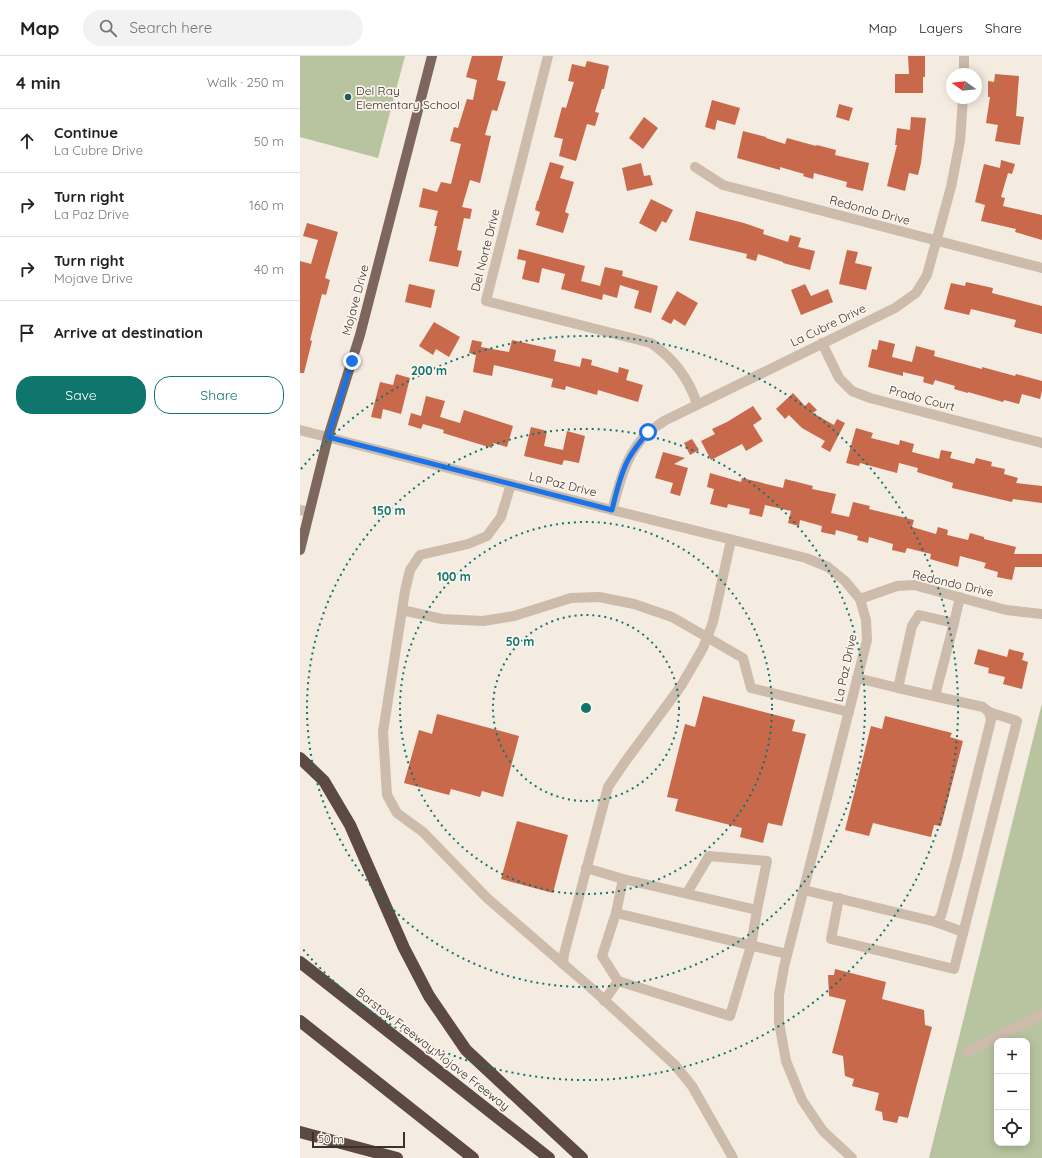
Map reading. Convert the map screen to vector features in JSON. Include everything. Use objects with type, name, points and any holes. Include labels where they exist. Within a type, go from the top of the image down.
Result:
[{"type":"highway","points":[[300,758],[324,781],[350,825],[404,948],[429,996],[462,1044],[472,1056],[582,1158]]},
{"type":"highway","name":"Barstow Freeway;Mojave Freeway","points":[[300,962],[549,1158]]},
{"type":"highway","points":[[300,1021],[473,1158]]},
{"type":"highway","points":[[300,1132],[396,1158]]},
{"type":"main road","name":"Mojave Drive","points":[[300,550],[305,511],[360,335],[432,56]]},
{"type":"street","name":"Del Norte Drive","points":[[548,56],[486,301],[651,343],[663,352],[678,367],[693,391],[697,404]]},
{"type":"street","points":[[964,56],[964,68]]},
{"type":"street","name":"La Cubre Drive","points":[[612,510],[621,477],[628,460],[637,445],[648,432],[664,421],[697,404],[895,308],[916,293],[928,275],[951,187],[960,141],[963,104]]},
{"type":"street","name":"Redondo Drive","points":[[695,167],[723,185],[1042,268]]},
{"type":"street","name":"Prado Court","points":[[822,343],[839,378],[852,391],[870,398],[1042,443]]},
{"type":"street","name":"La Paz Drive","points":[[300,430],[806,558],[828,567],[845,580],[860,599],[866,620],[867,640],[779,994],[779,1022],[786,1061],[802,1100],[823,1131],[852,1158]]},
{"type":"street","points":[[512,484],[501,517],[487,536],[468,544],[420,555],[410,570],[405,590],[382,732],[386,795],[398,813],[423,832],[488,898],[675,1066],[692,1086],[733,1158]]},
{"type":"street","points":[[563,964],[564,954],[608,787],[680,686],[703,648],[713,622],[731,540]]},
{"type":"street","name":"Redondo Drive","points":[[860,599],[897,586],[914,585],[1006,610],[1042,614]]},
{"type":"street","points":[[402,610],[442,619],[483,622],[514,616],[571,598],[599,597],[634,604],[672,617],[742,658],[751,688],[849,712]]},
{"type":"street","points":[[935,696],[960,597]]},
{"type":"street","points":[[898,688],[912,626],[919,615],[954,623]]},
{"type":"street","points":[[839,898],[831,939],[954,969],[1017,722],[990,712],[982,707],[857,678]]},
{"type":"street","points":[[936,922],[941,916],[956,861],[992,720],[990,712]]},
{"type":"street","points":[[623,879],[616,913],[602,956],[618,981],[730,1016],[751,946],[767,861],[709,856],[687,894]]},
{"type":"street","points":[[586,868],[623,879],[757,910]]},
{"type":"street","points":[[804,890],[936,922],[963,932]]},
{"type":"street","points":[[616,913],[788,954]]},
{"type":"street","points":[[604,1001],[618,981]]},
{"type":"street","points":[[967,1052],[1042,1014]]},
{"type":"green space","name":"Del Ray Elementary School","points":[[300,56],[405,56],[378,158],[300,137]]},
{"type":"green space","points":[[1042,704],[1042,1158],[929,1158]]},
{"type":"building","points":[[472,56],[503,56],[497,80],[506,82],[497,111],[492,110],[485,135],[491,136],[480,183],[470,180],[462,207],[472,209],[470,219],[464,218],[457,250],[462,251],[458,267],[429,261],[437,226],[434,226],[438,211],[419,207],[423,188],[437,192],[441,182],[451,184],[461,144],[450,141],[454,127],[458,128],[467,99],[473,100],[477,80],[466,77]]},
{"type":"building","points":[[908,56],[925,56],[923,93],[895,93],[895,74],[909,74]]},
{"type":"building","points":[[587,61],[609,66],[604,89],[602,89],[595,112],[599,113],[595,126],[587,124],[576,161],[559,156],[563,139],[554,137],[562,107],[566,108],[574,82],[568,81],[572,64],[585,67]]},
{"type":"building","points":[[995,74],[1019,76],[1016,116],[1024,117],[1020,145],[995,141],[998,125],[986,123],[990,97],[988,97],[988,81],[994,82]]},
{"type":"building","points":[[712,100],[740,108],[735,125],[717,120],[715,130],[705,127]]},
{"type":"building","points":[[839,104],[853,108],[849,121],[836,117]]},
{"type":"building","points":[[644,117],[658,128],[643,149],[629,138]]},
{"type":"building","points":[[911,117],[926,118],[921,163],[918,175],[909,173],[905,191],[887,186],[897,145],[895,145],[897,128],[910,130]]},
{"type":"building","points":[[743,131],[785,144],[787,138],[816,146],[817,145],[836,150],[835,155],[869,163],[863,191],[846,187],[847,182],[814,173],[813,179],[803,176],[804,174],[780,167],[780,170],[737,158]]},
{"type":"building","points":[[1001,160],[1015,164],[1012,174],[1008,173],[1001,197],[1005,198],[1003,206],[1042,215],[1042,240],[1015,232],[1016,229],[981,221],[985,205],[975,202],[984,164],[1000,168]]},
{"type":"building","points":[[550,162],[564,166],[560,178],[574,182],[565,212],[569,214],[563,233],[536,225],[540,212],[535,210],[537,201]]},
{"type":"building","points":[[641,163],[644,176],[650,175],[653,185],[627,191],[622,168]]},
{"type":"building","points":[[651,199],[673,210],[666,223],[662,221],[656,232],[639,223]]},
{"type":"building","points":[[696,211],[744,223],[764,230],[763,234],[788,242],[790,235],[801,238],[798,247],[815,251],[810,270],[783,263],[758,254],[756,261],[746,258],[747,254],[689,240]]},
{"type":"building","points":[[307,223],[338,232],[325,278],[330,280],[326,295],[322,294],[310,340],[312,341],[304,373],[300,373],[300,261],[311,264],[318,240],[303,236]]},
{"type":"building","points":[[519,249],[585,266],[581,281],[600,286],[605,267],[623,271],[622,276],[658,286],[651,313],[634,308],[639,291],[620,285],[617,298],[603,294],[602,300],[561,289],[565,274],[542,268],[539,283],[522,279],[526,261],[517,259]]},
{"type":"building","points":[[847,250],[858,252],[855,263],[872,267],[866,290],[839,284]]},
{"type":"building","points":[[966,282],[993,288],[992,293],[1042,306],[1042,334],[1014,327],[1016,320],[971,309],[969,315],[944,309],[951,283],[965,286]]},
{"type":"building","points":[[409,284],[435,290],[431,308],[405,302]]},
{"type":"building","points":[[805,284],[811,296],[828,289],[833,302],[801,315],[791,290]]},
{"type":"building","points":[[677,291],[698,303],[685,326],[674,319],[671,324],[661,319]]},
{"type":"building","points":[[434,322],[460,337],[449,357],[436,349],[433,355],[419,346]]},
{"type":"building","points":[[472,340],[482,342],[481,347],[509,352],[512,340],[556,350],[554,361],[580,367],[582,358],[592,360],[591,365],[618,373],[619,367],[629,370],[626,380],[643,385],[638,402],[598,390],[597,395],[566,386],[565,390],[551,387],[553,379],[494,365],[492,376],[473,372],[476,355],[469,353]]},
{"type":"building","points":[[879,340],[895,344],[892,357],[912,362],[916,346],[935,351],[934,356],[982,369],[982,367],[1015,376],[1016,374],[1042,381],[1040,399],[1022,394],[1019,404],[1004,400],[1003,402],[954,389],[955,386],[935,380],[933,385],[923,382],[924,377],[903,372],[903,376],[868,367],[872,349],[877,350]]},
{"type":"building","points":[[396,374],[410,378],[401,414],[383,409],[381,419],[371,417],[380,382],[393,385]]},
{"type":"building","points":[[793,393],[805,406],[809,402],[817,410],[813,413],[834,425],[837,419],[845,423],[830,452],[821,447],[825,441],[802,428],[789,415],[785,419],[776,409]]},
{"type":"building","points":[[426,396],[445,401],[440,417],[460,423],[464,410],[513,426],[507,447],[493,443],[492,448],[443,433],[444,430],[423,424],[421,429],[408,425],[411,413],[421,416]]},
{"type":"building","points":[[753,406],[762,419],[753,425],[763,441],[746,451],[742,444],[711,460],[701,441],[715,434],[712,429],[727,422]]},
{"type":"building","points":[[531,427],[547,431],[544,446],[563,450],[567,431],[585,436],[579,463],[564,460],[562,465],[524,456]]},
{"type":"building","points":[[856,428],[873,433],[871,438],[899,445],[900,440],[914,444],[912,452],[939,459],[941,450],[952,452],[950,458],[974,464],[976,458],[992,462],[991,466],[1005,469],[1004,474],[1018,478],[1016,483],[1042,486],[1042,503],[1013,499],[1012,502],[952,488],[953,483],[917,472],[918,468],[899,463],[897,473],[860,463],[859,466],[846,463]]},
{"type":"building","points":[[692,439],[699,450],[690,455],[684,443]]},
{"type":"building","points":[[663,452],[685,458],[674,464],[688,468],[680,496],[670,493],[673,483],[655,478]]},
{"type":"building","points":[[710,473],[741,482],[742,478],[783,488],[785,479],[813,486],[812,489],[836,494],[831,513],[849,517],[853,502],[870,506],[869,509],[914,520],[912,527],[936,534],[938,527],[948,530],[947,535],[968,540],[970,533],[984,537],[984,539],[1016,547],[1014,554],[1042,554],[1042,567],[1015,567],[1012,580],[997,577],[998,572],[984,568],[986,563],[960,556],[958,567],[930,559],[931,554],[907,548],[905,553],[892,550],[893,544],[869,537],[868,543],[857,540],[858,536],[836,530],[835,535],[821,532],[822,526],[800,520],[799,526],[788,523],[791,511],[765,505],[762,517],[749,514],[750,509],[728,504],[727,508],[710,504],[714,489],[707,487]]},
{"type":"building","points":[[978,649],[1007,657],[1009,649],[1024,653],[1022,660],[1028,662],[1022,689],[1003,684],[1005,677],[988,673],[989,668],[974,664]]},
{"type":"building","points":[[703,696],[795,720],[792,731],[806,734],[782,826],[768,823],[763,843],[740,837],[742,828],[675,811],[678,799],[667,797],[685,724],[695,727]]},
{"type":"building","points":[[437,714],[519,736],[503,797],[482,791],[480,797],[451,789],[449,795],[404,783],[419,730],[432,734]]},
{"type":"building","points":[[885,716],[952,733],[950,737],[963,741],[941,826],[934,825],[931,837],[873,823],[869,836],[845,830],[871,726],[882,729]]},
{"type":"building","points":[[517,821],[568,835],[553,893],[501,879]]},
{"type":"building","points":[[835,969],[886,982],[882,999],[924,1010],[925,1025],[932,1027],[908,1118],[899,1116],[897,1123],[883,1120],[882,1112],[875,1110],[879,1093],[852,1086],[854,1079],[845,1076],[843,1056],[832,1053],[846,1000],[829,996],[828,975],[834,975]]},
{"type":"place","name":"Del Ray Elementary School","points":[[348,97]]},
{"type":"route","points":[[352,361],[328,437],[612,510],[621,477],[628,460],[637,445],[648,432]]}]
